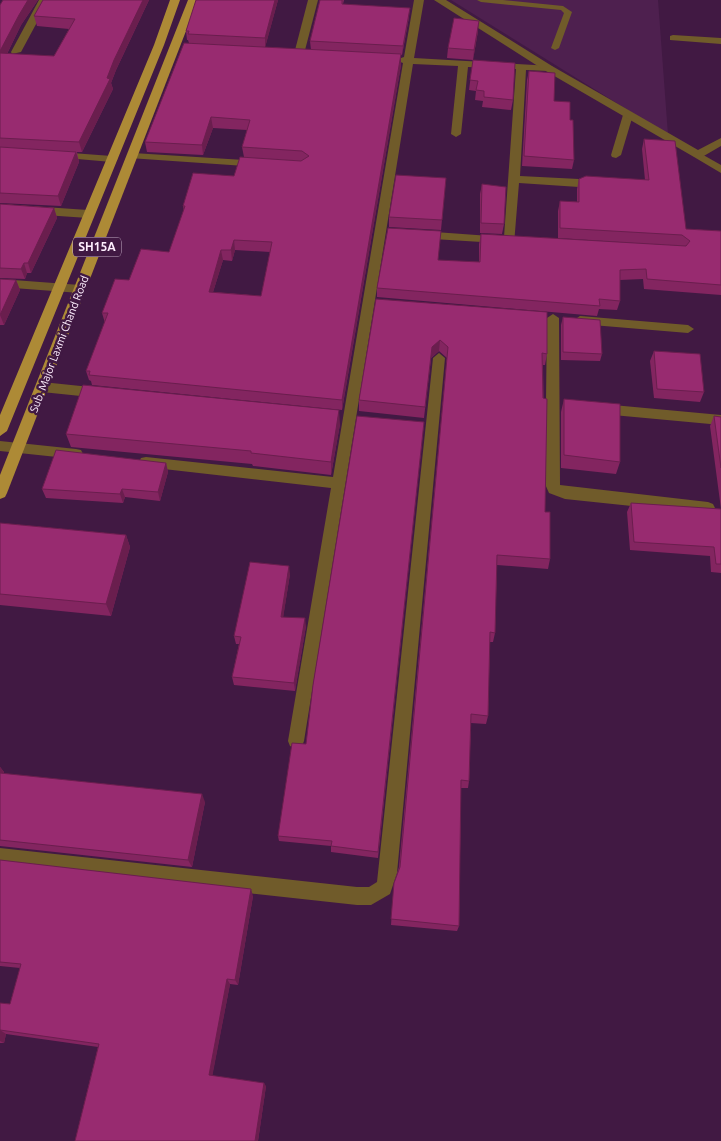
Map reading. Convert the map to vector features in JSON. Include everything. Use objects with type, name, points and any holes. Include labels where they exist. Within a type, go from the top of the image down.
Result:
[{"type":"main road","name":"Sub. Major Laxmi Chand Road","points":[[0,431],[175,0]]},
{"type":"main road","name":"Sub. Major Laxmi Chand Road","points":[[0,493],[133,156],[179,48],[193,0]]},
{"type":"street","points":[[16,52],[44,0]]},
{"type":"street","points":[[298,54],[313,0]]},
{"type":"street","points":[[296,741],[338,483],[343,418],[372,304],[419,0]]},
{"type":"street","points":[[439,0],[548,68],[721,170]]},
{"type":"street","points":[[673,38],[721,41]]},
{"type":"street","points":[[391,59],[548,68]]},
{"type":"street","points":[[456,134],[462,63]]},
{"type":"street","points":[[510,241],[520,66]]},
{"type":"street","points":[[616,155],[628,115]]},
{"type":"street","points":[[698,155],[721,141]]},
{"type":"street","points":[[47,155],[112,159]]},
{"type":"street","points":[[133,156],[272,164]]},
{"type":"street","points":[[514,178],[579,183]]},
{"type":"street","points":[[0,208],[88,214]]},
{"type":"street","points":[[407,234],[526,242]]},
{"type":"street","points":[[0,282],[80,289]]},
{"type":"street","points":[[688,329],[548,318],[558,404],[552,484],[554,489],[565,493],[708,508]]},
{"type":"street","points":[[0,857],[42,860],[357,896],[371,896],[384,888],[388,873],[428,426],[439,358]]},
{"type":"street","points":[[42,387],[111,394]]},
{"type":"street","points":[[592,408],[721,420]]},
{"type":"street","points":[[343,418],[367,420]]},
{"type":"street","points":[[0,446],[86,456]]},
{"type":"street","points":[[134,461],[338,483]]},
{"type":"lane","points":[[481,0],[564,8],[568,12],[555,48]]},
{"type":"shaded area","points":[[451,0],[658,0],[668,135]]},
{"type":"building","points":[[3,0],[28,0],[0,51],[0,5]]},
{"type":"building","points":[[43,0],[143,0],[114,60],[107,78],[110,79],[79,142],[0,138],[0,53],[54,56],[75,19],[34,16]]},
{"type":"building","points":[[196,0],[275,0],[265,38],[188,34],[189,31],[186,31]]},
{"type":"building","points":[[320,0],[342,0],[342,4],[410,8],[403,46],[310,41]]},
{"type":"building","points":[[454,18],[479,21],[474,50],[448,48]]},
{"type":"building","points":[[184,43],[401,54],[342,400],[89,375],[90,371],[86,371],[108,313],[102,313],[115,279],[129,280],[141,249],[169,252],[185,206],[183,206],[193,173],[234,176],[240,157],[301,161],[309,156],[302,151],[242,147],[250,120],[211,117],[202,145],[145,142]],"holes":[[[234,240],[272,242],[261,296],[209,292],[221,250],[231,250]]]},
{"type":"building","points":[[473,60],[515,63],[513,100],[484,97],[484,91],[476,90],[478,81],[470,80]]},
{"type":"building","points":[[529,71],[555,73],[554,101],[570,102],[570,120],[573,120],[574,160],[524,156]]},
{"type":"building","points":[[644,139],[675,141],[686,229],[721,231],[721,285],[647,279],[646,269],[620,270],[620,301],[599,299],[600,306],[377,288],[388,228],[441,231],[438,260],[480,262],[481,234],[686,246],[690,241],[682,235],[560,228],[560,201],[579,202],[579,179],[586,176],[649,180]]},
{"type":"building","points":[[0,147],[76,152],[58,196],[0,193]]},
{"type":"building","points":[[396,175],[446,178],[442,220],[389,217]]},
{"type":"building","points":[[482,184],[506,187],[504,224],[481,223]]},
{"type":"building","points":[[0,204],[54,208],[28,263],[24,263],[21,269],[0,268]]},
{"type":"building","points":[[0,279],[16,280],[0,315]]},
{"type":"building","points":[[376,299],[547,312],[547,354],[542,353],[543,398],[547,399],[545,512],[550,512],[550,559],[497,555],[495,633],[490,632],[488,716],[471,714],[469,781],[461,780],[459,926],[391,919],[394,883],[400,867],[448,347],[440,340],[432,347],[425,407],[359,400]]},
{"type":"building","points":[[563,317],[600,320],[602,354],[563,352]]},
{"type":"building","points":[[654,351],[700,354],[704,392],[657,389]]},
{"type":"building","points":[[83,385],[339,410],[331,462],[251,453],[251,451],[66,434]]},
{"type":"building","points":[[564,399],[620,404],[620,462],[564,455]]},
{"type":"building","points":[[357,416],[424,422],[378,852],[331,846],[332,841],[278,836],[292,743],[306,744],[313,685]]},
{"type":"building","points":[[714,416],[721,417],[721,468]]},
{"type":"building","points":[[56,450],[166,463],[158,492],[122,489],[120,494],[42,489]]},
{"type":"building","points":[[631,503],[721,509],[721,564],[716,564],[714,547],[634,542]]},
{"type":"building","points":[[0,523],[126,535],[106,604],[0,594]]},
{"type":"building","points":[[250,562],[289,566],[281,617],[305,618],[294,683],[232,677],[241,637],[234,636]]},
{"type":"building","points":[[0,773],[202,794],[188,860],[0,840]]},
{"type":"building","points":[[0,860],[251,889],[235,980],[227,979],[209,1075],[264,1083],[255,1141],[75,1141],[99,1044],[0,1030],[0,1003],[10,1004],[21,964],[0,962]]}]
